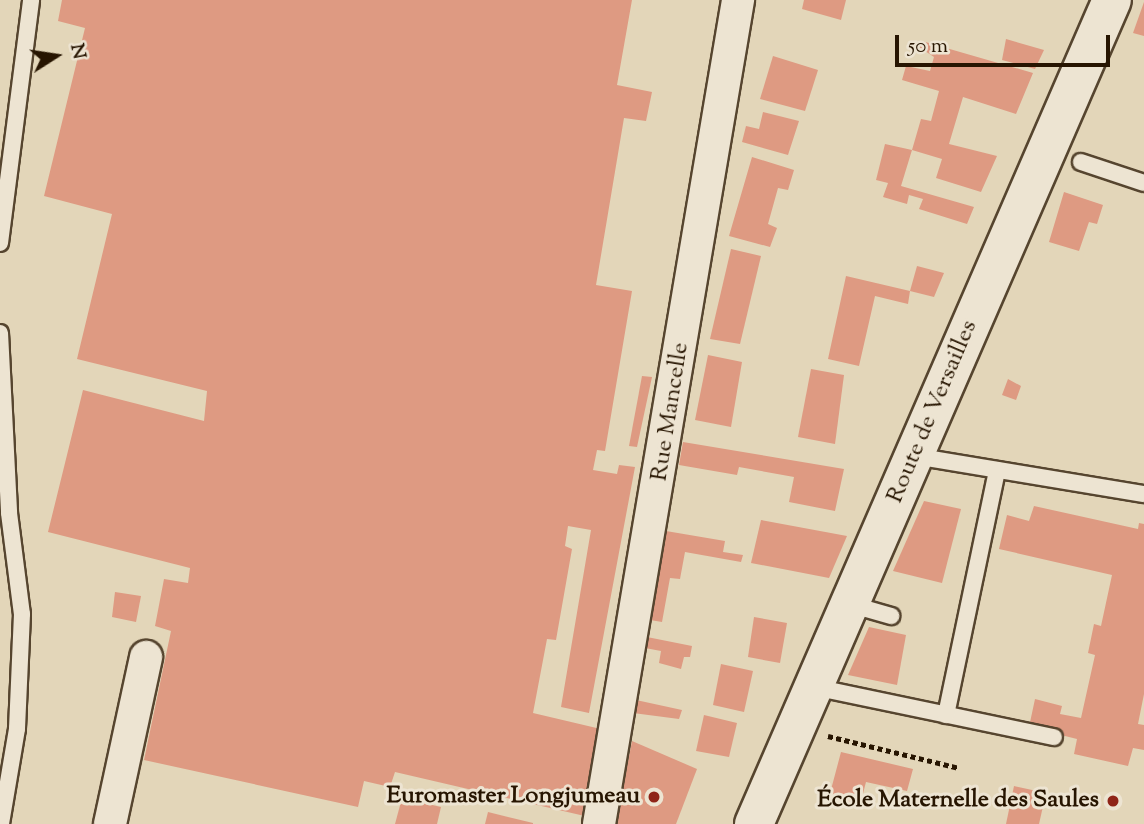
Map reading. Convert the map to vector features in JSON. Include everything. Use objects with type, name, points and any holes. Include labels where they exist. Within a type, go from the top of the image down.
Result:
[{"type":"main road","name":"Route de Versailles","points":[[754,824],[1112,0]]},
{"type":"street","name":"Rue Mancelle","points":[[599,824],[738,0]]},
{"type":"street","points":[[110,824],[146,657]]},
{"type":"lane","points":[[0,243],[31,0]]},
{"type":"lane","points":[[1081,162],[1144,183]]},
{"type":"lane","points":[[0,333],[9,513],[22,614],[17,729],[1,824]]},
{"type":"lane","points":[[914,456],[1144,494]]},
{"type":"lane","points":[[946,715],[998,470]]},
{"type":"lane","points":[[849,604],[891,617]]},
{"type":"lane","points":[[814,687],[1054,737]]},
{"type":"path","points":[[796,728],[959,768]]},
{"type":"building","points":[[62,0],[632,0],[617,85],[652,92],[646,121],[624,118],[596,285],[632,291],[605,451],[597,450],[593,470],[617,474],[619,465],[635,467],[589,713],[561,707],[591,530],[568,526],[565,546],[572,549],[556,640],[547,639],[533,713],[605,730],[589,817],[395,772],[390,787],[364,781],[358,807],[144,760],[171,631],[155,626],[164,579],[188,583],[190,568],[48,532],[83,390],[204,421],[207,391],[77,359],[112,214],[44,196],[85,28],[58,21]]},
{"type":"building","points":[[804,0],[846,0],[841,20],[802,9]]},
{"type":"building","points":[[1144,2],[1144,36],[1133,33]]},
{"type":"building","points":[[1006,39],[1044,50],[1035,69],[1002,60]]},
{"type":"building","points":[[922,41],[1033,73],[1016,114],[963,97],[949,144],[997,156],[981,192],[936,178],[942,159],[912,150],[921,119],[931,121],[939,91],[902,80],[906,66],[930,71],[934,57],[919,47]]},
{"type":"building","points":[[773,56],[818,70],[805,111],[760,99]]},
{"type":"building","points":[[763,112],[799,121],[788,155],[742,142],[746,126],[759,129]]},
{"type":"building","points":[[885,144],[912,150],[901,186],[974,207],[967,224],[919,209],[923,199],[909,195],[907,204],[883,197],[888,183],[876,180]]},
{"type":"building","points":[[752,157],[794,170],[788,190],[778,188],[768,224],[777,228],[770,247],[729,236]]},
{"type":"building","points":[[1064,192],[1103,205],[1097,224],[1089,222],[1079,251],[1049,242]]},
{"type":"building","points":[[731,249],[761,256],[740,344],[710,339]]},
{"type":"building","points":[[917,266],[944,273],[934,297],[910,291]]},
{"type":"building","points":[[846,276],[910,291],[908,304],[875,296],[859,366],[828,359]]},
{"type":"building","points":[[708,355],[742,362],[731,427],[695,420]]},
{"type":"building","points":[[811,369],[844,375],[835,444],[798,437]]},
{"type":"building","points":[[642,376],[652,377],[637,447],[629,446]]},
{"type":"building","points":[[1008,379],[1021,386],[1016,400],[1002,395]]},
{"type":"building","points":[[683,442],[844,469],[835,511],[789,502],[794,477],[739,467],[737,475],[679,465]]},
{"type":"building","points":[[924,501],[961,509],[942,583],[893,571]]},
{"type":"building","points":[[1034,506],[1138,529],[1139,523],[1144,524],[1144,694],[1138,724],[1144,725],[1144,750],[1133,748],[1128,766],[1074,754],[1077,739],[1029,727],[1035,699],[1062,706],[1060,714],[1081,718],[1095,655],[1088,653],[1094,624],[1101,626],[1112,575],[999,549],[1007,515],[1029,521]]},
{"type":"building","points":[[761,520],[847,536],[829,578],[751,563]]},
{"type":"building","points":[[666,531],[725,541],[723,552],[743,555],[741,562],[685,552],[680,579],[670,578],[662,622],[650,620]]},
{"type":"building","points":[[115,592],[141,596],[136,622],[112,617]]},
{"type":"building","points":[[754,617],[787,623],[780,663],[748,657]]},
{"type":"building","points":[[869,627],[906,635],[897,685],[848,675]]},
{"type":"building","points":[[647,637],[692,646],[690,657],[684,657],[681,669],[659,663],[661,651],[645,648]]},
{"type":"building","points":[[721,664],[753,671],[744,712],[713,705]]},
{"type":"building","points":[[636,700],[682,710],[679,719],[633,713]]},
{"type":"building","points":[[704,715],[737,723],[729,757],[696,751]]},
{"type":"building","name":"Euromaster Longjumeau","points":[[632,741],[697,769],[676,824],[616,824]]},
{"type":"building","points":[[841,752],[913,769],[907,791],[866,782],[859,809],[828,801]]},
{"type":"building","points":[[1014,786],[1046,793],[1039,824],[1006,824]]},
{"type":"building","points":[[402,798],[441,807],[437,824],[395,824]]},
{"type":"building","points":[[488,812],[533,823],[533,824],[485,824]]},
{"type":"place","name":"Euromaster Longjumeau","points":[[654,797]]},
{"type":"place","name":"École Maternelle des Saules","points":[[1113,801]]}]
